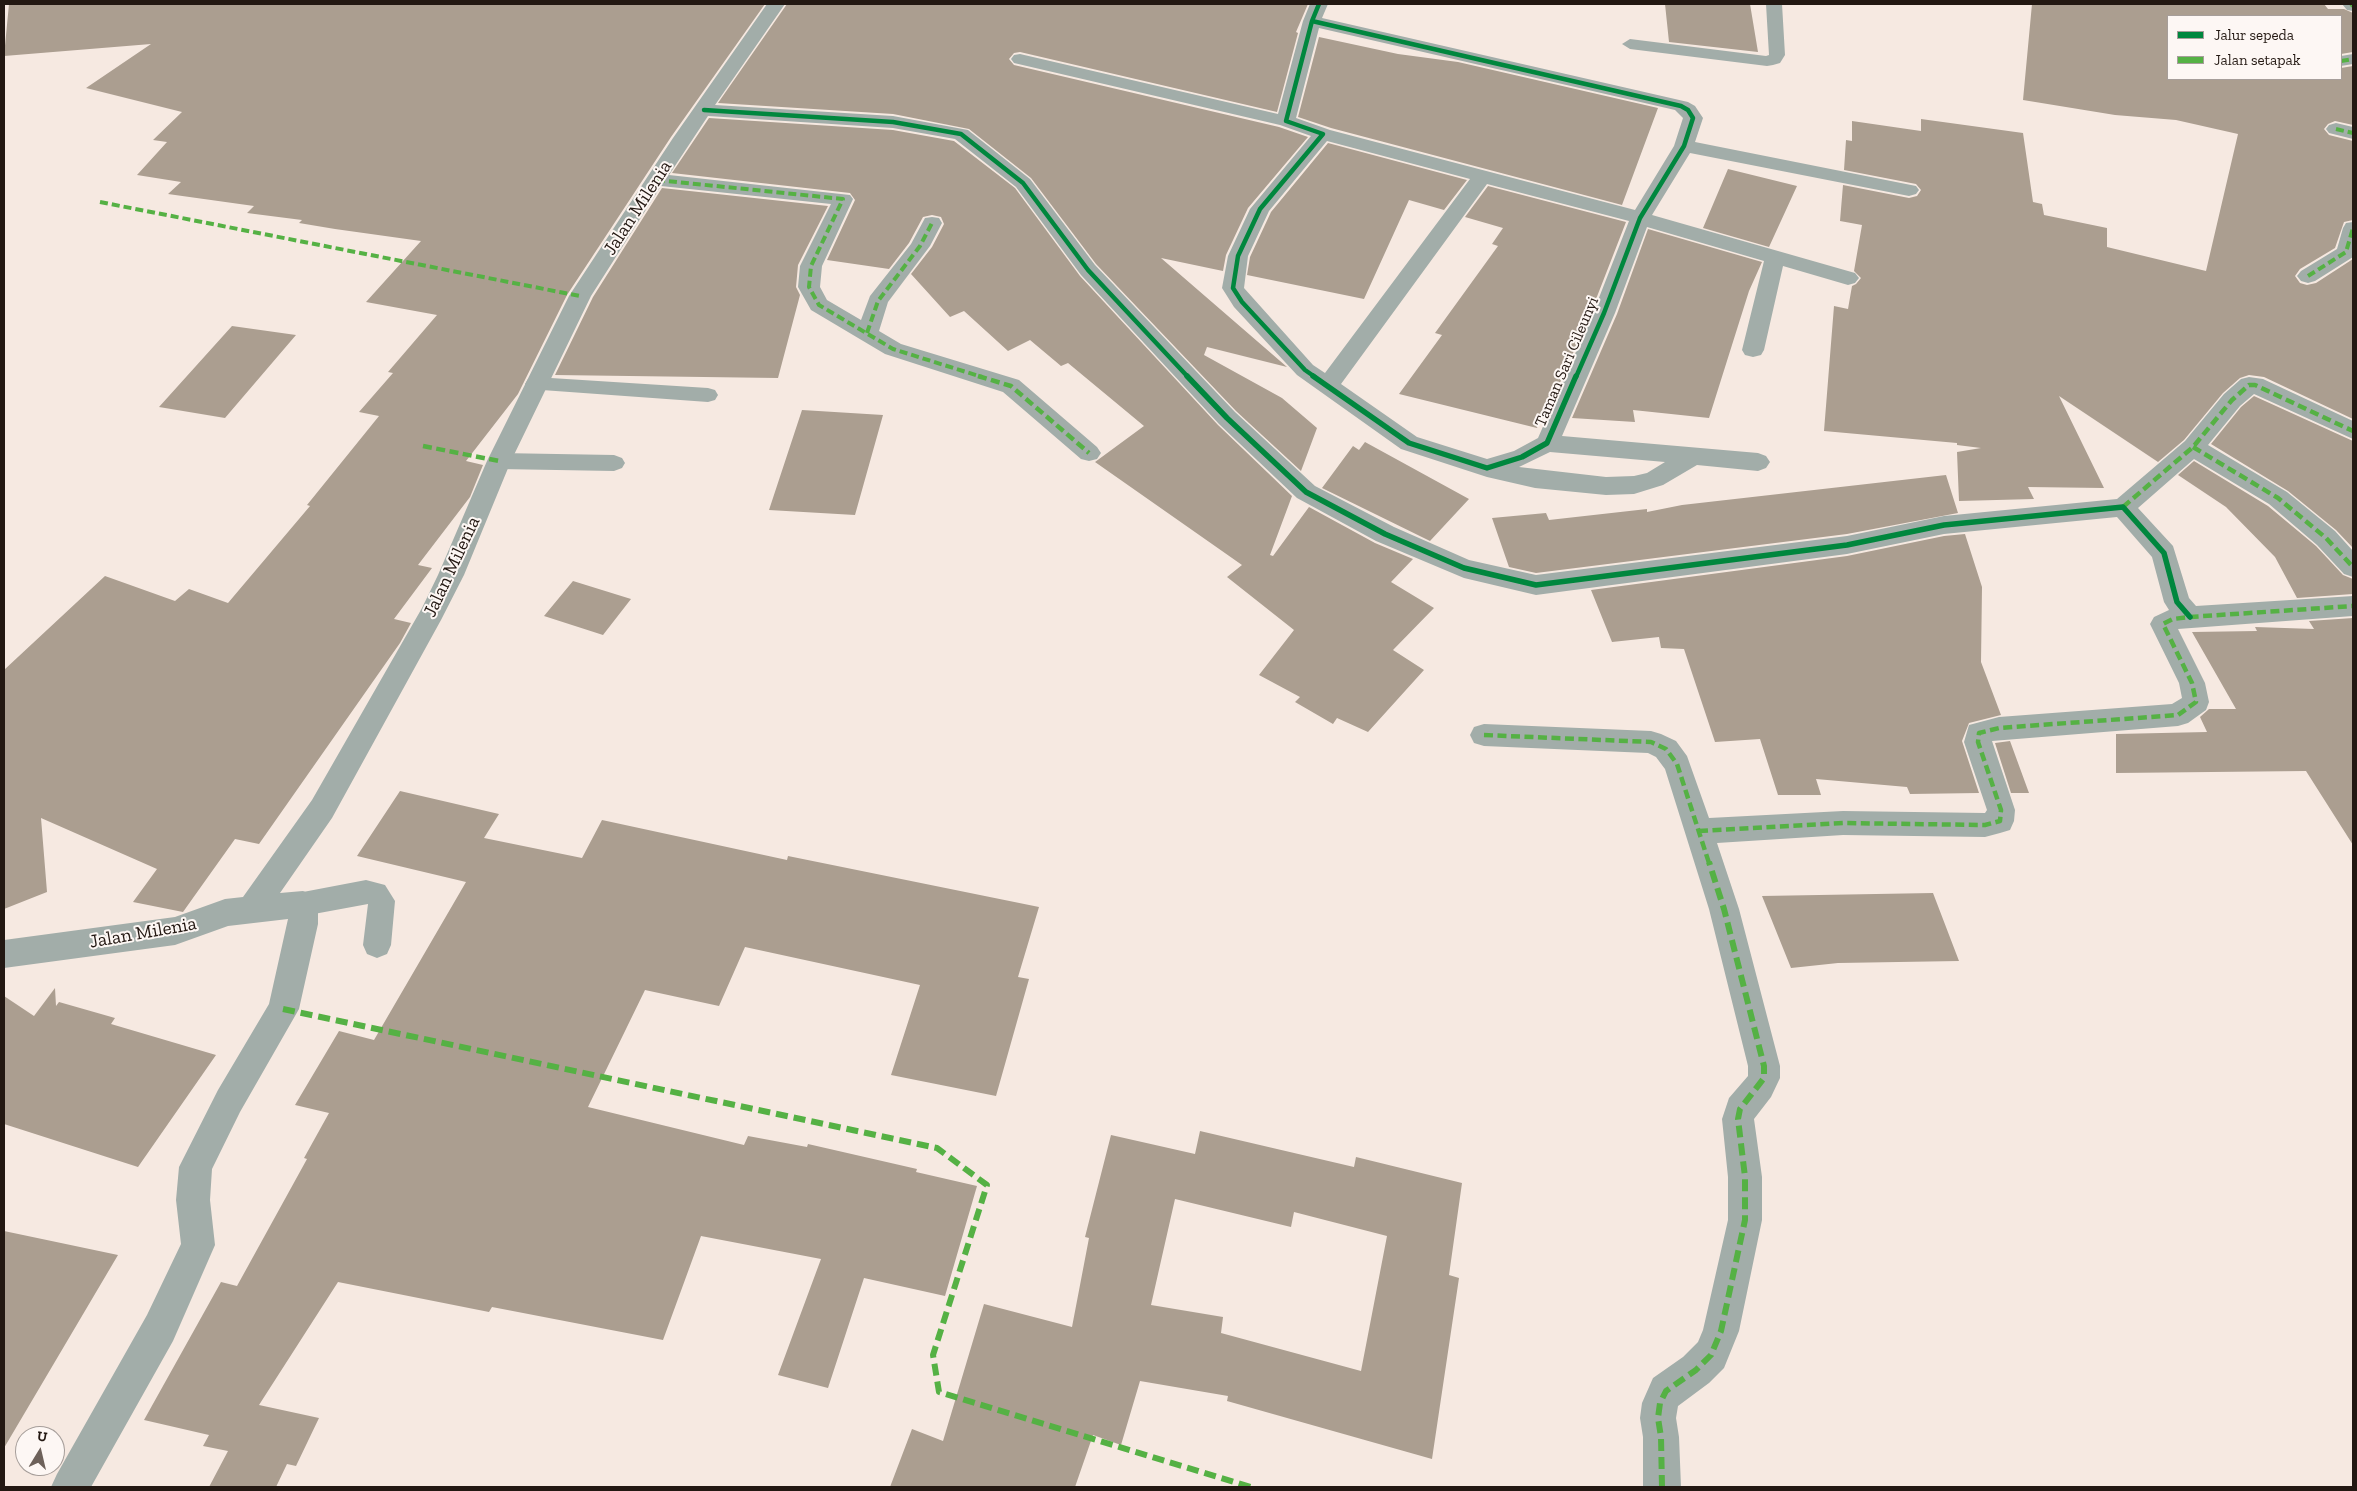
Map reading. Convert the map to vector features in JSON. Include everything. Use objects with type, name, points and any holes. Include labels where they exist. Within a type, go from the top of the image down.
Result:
[{"type":"street","name":"Jalan Milenia","points":[[4,954],[175,931],[204,923],[225,913],[252,910],[322,809],[432,613],[451,575],[499,461],[580,296],[657,180],[682,138],[704,110],[741,52],[776,4]]},
{"type":"street","name":"Taman Sari Cileunyi","points":[[1286,121],[1315,13],[1681,106],[1688,110],[1693,118],[1684,146],[1640,218],[1604,313],[1547,443],[1522,457],[1487,468]]},
{"type":"street","points":[[1020,59],[1286,121],[1324,134],[1640,218],[1848,278]]},
{"type":"street","points":[[704,110],[894,122],[961,134],[1023,183],[1088,270],[1227,418],[1306,492],[1385,534],[1464,568],[1536,585],[1650,572],[1847,545],[1944,525],[2123,507],[2193,447],[2232,400],[2249,385],[2255,385],[2353,431]]},
{"type":"street","points":[[1324,134],[1260,209],[1250,236],[1238,256],[1233,288],[1242,302],[1305,370],[1409,443],[1487,468],[1535,479],[1606,486],[1634,485],[1656,480],[1693,456]]},
{"type":"street","points":[[1684,146],[1908,190]]},
{"type":"street","points":[[1328,385],[1482,176]]},
{"type":"street","points":[[657,180],[843,199],[810,266],[809,287],[819,305],[893,349],[1011,386],[1089,453]]},
{"type":"street","points":[[867,333],[878,301],[920,246],[932,223]]},
{"type":"street","points":[[2308,276],[2346,252],[2353,228]]},
{"type":"street","points":[[1753,350],[1775,257]]},
{"type":"street","points":[[1547,443],[1758,462]]},
{"type":"street","points":[[2193,447],[2278,498],[2326,538],[2353,567]]},
{"type":"street","points":[[2123,507],[2164,553],[2177,602],[2190,617]]},
{"type":"street","points":[[1699,831],[1843,823],[1985,825],[2000,822],[2001,810],[1978,742],[1979,732],[1998,728],[2178,715],[2196,702],[2192,683],[2163,624],[2173,619],[2190,617],[2353,606]]},
{"type":"street","points":[[1484,736],[1651,742],[1666,749],[1677,764],[1724,909],[1764,1066],[1764,1078],[1760,1086],[1740,1109],[1738,1119],[1745,1177],[1745,1220],[1721,1331],[1711,1355],[1696,1370],[1666,1391],[1660,1403],[1658,1418],[1661,1437],[1662,1487]]},
{"type":"street","points":[[70,1487],[160,1328],[198,1245],[193,1200],[196,1166],[229,1101],[284,1009],[303,924],[303,904],[252,910]]},
{"type":"lane","points":[[1630,44],[1767,61],[1774,59],[1776,55],[1774,4]]},
{"type":"lane","points":[[536,384],[708,395]]},
{"type":"lane","points":[[499,461],[614,463]]},
{"type":"lane","points":[[303,904],[366,892],[376,894],[382,901],[377,945]]},
{"type":"building","points":[[9,4],[765,4],[671,137],[567,295],[518,394],[466,461],[483,465],[470,497],[418,565],[432,568],[394,619],[411,623],[400,643],[259,844],[235,839],[183,912],[133,902],[157,869],[41,818],[47,892],[4,909],[4,670],[105,576],[175,601],[189,589],[228,603],[310,506],[307,505],[379,416],[359,412],[393,373],[388,372],[437,315],[366,302],[421,241],[299,223],[302,220],[247,213],[254,206],[168,194],[181,182],[137,175],[167,142],[153,140],[182,112],[86,88],[151,44],[4,56]]},
{"type":"building","points":[[787,4],[1308,4],[1296,32],[1298,33],[1277,112],[1020,52],[1014,53],[1009,59],[1014,65],[1279,127],[1308,137],[1248,208],[1226,255],[1223,271],[1161,258],[1287,367],[1207,347],[1204,355],[1282,398],[1317,428],[1301,471],[1236,411],[1096,264],[1031,178],[969,129],[893,114],[718,103]]},
{"type":"building","points":[[1665,4],[1750,4],[1758,52],[1669,42]]},
{"type":"building","points":[[2032,4],[2324,4],[2328,9],[2344,9],[2353,13],[2353,52],[2342,54],[2342,15],[2167,15],[2167,80],[2342,80],[2342,68],[2353,66],[2353,125],[2335,121],[2328,124],[2324,129],[2329,135],[2353,141],[2353,220],[2344,222],[2335,248],[2300,269],[2295,276],[2300,283],[2307,285],[2316,283],[2353,259],[2353,419],[2264,377],[2249,375],[2240,378],[2223,393],[2184,440],[2158,462],[2059,396],[2104,488],[2028,487],[2034,499],[1959,501],[1957,452],[1981,448],[1957,445],[1957,443],[1824,431],[1834,306],[1848,309],[1852,286],[1861,278],[1854,271],[1862,225],[1840,221],[1843,185],[1909,198],[1917,196],[1921,190],[1916,184],[1844,170],[1846,140],[1852,141],[1852,121],[1921,131],[1921,119],[2023,133],[2033,202],[2042,204],[2044,215],[2107,228],[2107,247],[2206,271],[2238,134],[2176,120],[2115,115],[2023,100]]},
{"type":"building","points":[[1319,37],[1398,54],[1458,62],[1658,108],[1622,205],[1331,128],[1298,117]]},
{"type":"building","points":[[709,118],[893,130],[954,141],[1015,188],[1080,276],[1218,425],[1292,496],[1270,555],[1273,556],[1309,507],[1375,543],[1413,559],[1391,582],[1434,608],[1393,650],[1424,670],[1368,732],[1337,718],[1333,724],[1295,702],[1300,697],[1259,675],[1294,630],[1227,577],[1242,565],[1095,462],[1144,426],[1068,363],[1061,366],[1030,340],[1008,351],[964,311],[950,317],[911,274],[932,247],[944,224],[941,217],[932,215],[923,217],[909,243],[889,269],[827,260],[855,200],[850,193],[672,173]]},
{"type":"building","points":[[1328,143],[1467,180],[1444,210],[1409,200],[1364,299],[1247,275],[1250,257],[1271,212]]},
{"type":"building","points":[[1728,169],[1797,186],[1769,247],[1703,228]]},
{"type":"building","points":[[1488,186],[1626,222],[1591,312],[1545,417],[1541,416],[1537,428],[1399,394],[1442,335],[1435,333],[1498,246],[1492,244],[1503,228],[1465,217]]},
{"type":"building","points":[[662,188],[828,206],[798,265],[796,287],[800,295],[778,378],[555,375],[593,297]]},
{"type":"building","points":[[1648,229],[1762,262],[1749,291],[1709,418],[1633,410],[1635,422],[1572,418],[1617,314]]},
{"type":"building","points":[[232,326],[296,335],[225,418],[159,407]]},
{"type":"building","points":[[2254,396],[2353,441],[2353,548],[2336,530],[2288,491],[2211,444],[2241,407]]},
{"type":"building","points":[[802,410],[883,415],[855,515],[769,510]]},
{"type":"building","points":[[1365,442],[1469,499],[1430,541],[1322,488],[1353,446],[1359,450]]},
{"type":"building","points":[[2194,461],[2268,506],[2316,546],[2343,575],[2353,579],[2353,594],[2297,598],[2275,557],[2226,507],[2178,475]]},
{"type":"building","points":[[1946,475],[1958,513],[1847,534],[1536,573],[1509,567],[1492,518],[1546,513],[1549,520],[1647,509],[1647,512],[1682,505]]},
{"type":"building","points":[[1965,534],[1982,587],[1981,662],[2001,715],[1969,723],[1962,741],[1979,793],[1910,794],[1907,787],[1816,779],[1821,795],[1778,795],[1760,739],[1715,742],[1684,649],[1661,648],[1659,637],[1612,642],[1591,590],[1847,556],[1944,536]]},
{"type":"building","points":[[573,581],[631,599],[603,635],[544,616]]},
{"type":"building","points":[[2353,618],[2353,845],[2306,771],[2116,773],[2116,734],[2207,732],[2200,717],[2209,709],[2236,709],[2192,632],[2257,631],[2255,627],[2314,629],[2309,621]]},
{"type":"building","points":[[2010,741],[2029,793],[2011,793],[1995,743]]},
{"type":"building","points":[[400,791],[499,814],[484,838],[582,858],[602,820],[787,860],[788,856],[1039,907],[1018,977],[1029,979],[996,1096],[891,1075],[920,985],[745,947],[719,1006],[645,990],[588,1107],[744,1145],[748,1136],[807,1147],[808,1144],[917,1169],[916,1172],[977,1186],[945,1296],[864,1278],[828,1388],[778,1375],[821,1259],[701,1236],[663,1340],[492,1307],[489,1312],[338,1282],[259,1405],[319,1418],[296,1466],[287,1464],[276,1487],[209,1487],[228,1451],[203,1446],[209,1435],[144,1420],[221,1282],[237,1286],[307,1159],[304,1158],[329,1113],[295,1105],[339,1031],[374,1040],[466,882],[357,856]]},
{"type":"building","points":[[1933,893],[1959,961],[1838,963],[1791,968],[1762,896]]},
{"type":"building","points":[[55,988],[56,1006],[59,1002],[115,1018],[111,1024],[216,1055],[138,1167],[4,1124],[4,996],[34,1016]]},
{"type":"building","points":[[1200,1131],[1354,1167],[1356,1157],[1462,1183],[1449,1275],[1459,1278],[1432,1459],[1227,1401],[1228,1396],[1140,1381],[1121,1445],[1093,1435],[1075,1487],[890,1487],[912,1429],[943,1441],[984,1304],[1072,1327],[1089,1238],[1085,1237],[1111,1135],[1195,1154]],"holes":[[[1175,1199],[1291,1227],[1294,1212],[1387,1236],[1361,1371],[1221,1333],[1223,1317],[1151,1305]]]},
{"type":"building","points":[[4,1231],[118,1255],[17,1426],[15,1426],[15,1429],[4,1448]]},
{"type":"marked path","points":[[2342,61],[2353,59]]},
{"type":"marked path","points":[[2336,129],[2353,133]]},
{"type":"marked path","points":[[657,180],[843,199],[811,266],[809,287],[819,305],[893,349],[1011,386],[1089,453]]},
{"type":"marked path","points":[[100,202],[580,296]]},
{"type":"marked path","points":[[867,333],[878,301],[920,246],[932,223]]},
{"type":"marked path","points":[[2308,276],[2346,252],[2353,228]]},
{"type":"marked path","points":[[2123,507],[2193,447],[2232,400],[2249,385],[2255,385],[2353,431]]},
{"type":"marked path","points":[[423,446],[499,461]]},
{"type":"marked path","points":[[2193,447],[2278,498],[2326,538],[2353,567]]},
{"type":"marked path","points":[[1699,831],[1843,823],[1985,825],[2000,821],[2001,810],[1978,742],[1979,733],[1999,728],[2178,715],[2196,702],[2192,683],[2163,624],[2173,619],[2190,617],[2353,606]]},
{"type":"marked path","points":[[1484,735],[1651,742],[1666,749],[1677,764],[1724,909],[1764,1066],[1764,1078],[1760,1086],[1740,1109],[1738,1119],[1745,1177],[1745,1220],[1721,1331],[1711,1355],[1696,1370],[1666,1391],[1660,1403],[1658,1418],[1661,1437],[1662,1487]]},
{"type":"marked path","points":[[283,1009],[937,1148],[987,1185],[933,1355],[939,1392],[1251,1487]]},
{"type":"cycle path","points":[[1312,21],[1681,106],[1688,110],[1693,118],[1684,146],[1640,218],[1604,313],[1547,443],[1522,457],[1487,468],[1409,443],[1305,370],[1242,302],[1233,288],[1238,256],[1260,209],[1323,134],[1286,121],[1312,21],[1319,4]]},
{"type":"cycle path","points":[[704,110],[893,122],[961,134],[1023,183],[1088,270],[1227,418],[1306,492],[1385,534],[1464,568],[1536,585],[1847,545],[1944,525],[2123,507],[2164,553],[2177,602],[2190,617]]}]
